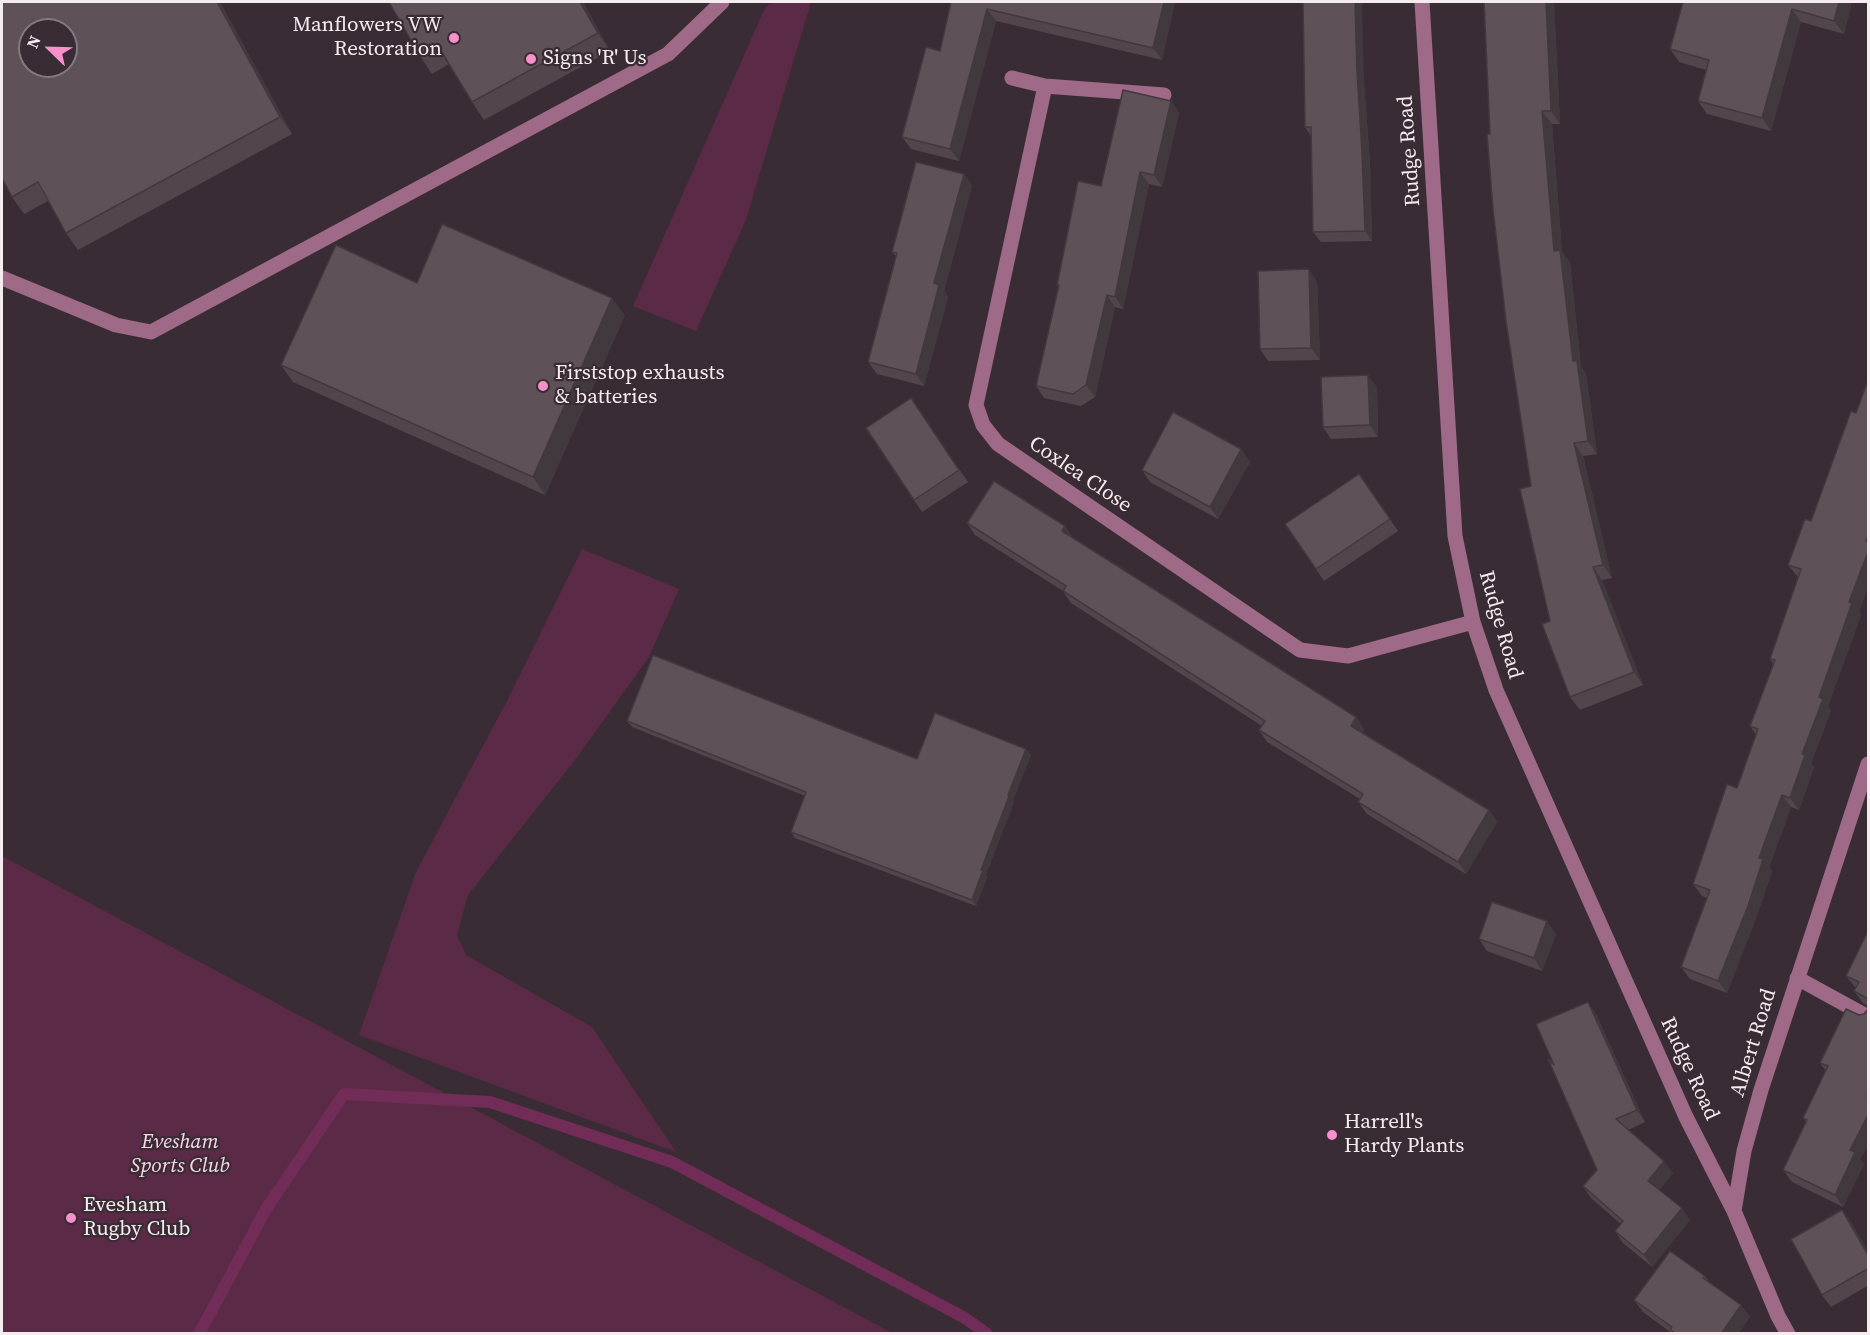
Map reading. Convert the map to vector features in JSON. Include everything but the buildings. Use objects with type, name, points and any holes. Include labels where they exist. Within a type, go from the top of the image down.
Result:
[{"type":"street","points":[[2,278],[116,325],[151,332],[668,54],[722,2]]},
{"type":"street","name":"Rudge Road","points":[[1422,2],[1455,536],[1473,622],[1496,690],[1686,1117],[1734,1211]]},
{"type":"street","points":[[1012,78],[1046,86],[1164,95]]},
{"type":"street","name":"Coxlea Close","points":[[1046,86],[976,405],[983,425],[998,444],[1300,650],[1348,656],[1473,622]]},
{"type":"street","name":"Albert Road","points":[[1734,1211],[1743,1151],[1797,978],[1866,782],[1869,764]]},
{"type":"street","points":[[1797,978],[1869,1017]]},
{"type":"street","points":[[1734,1211],[1778,1316],[1788,1334]]},
{"type":"green space","points":[[772,2],[811,2],[746,220],[696,331],[633,306],[765,8]]},
{"type":"green space","points":[[582,549],[679,589],[649,657],[575,760],[468,895],[457,935],[466,955],[592,1027],[676,1152],[359,1035],[416,872],[508,699]]},
{"type":"green space","name":"Evesham Sports Club","points":[[2,856],[892,1333],[2,1333]]},
{"type":"waterway","points":[[199,1334],[266,1209],[344,1094],[490,1102],[672,1162],[965,1318],[987,1334]]},
{"type":"place","name":"Manflowers VW Restoration","points":[[454,38]]},
{"type":"place","name":"Signs 'R' Us","points":[[531,59]]},
{"type":"place","name":"Firststop exhausts & batteries","points":[[543,386]]},
{"type":"place","name":"Harrell's Hardy Plants","points":[[1332,1135]]},
{"type":"place","name":"Evesham Rugby Club","points":[[71,1218]]}]
